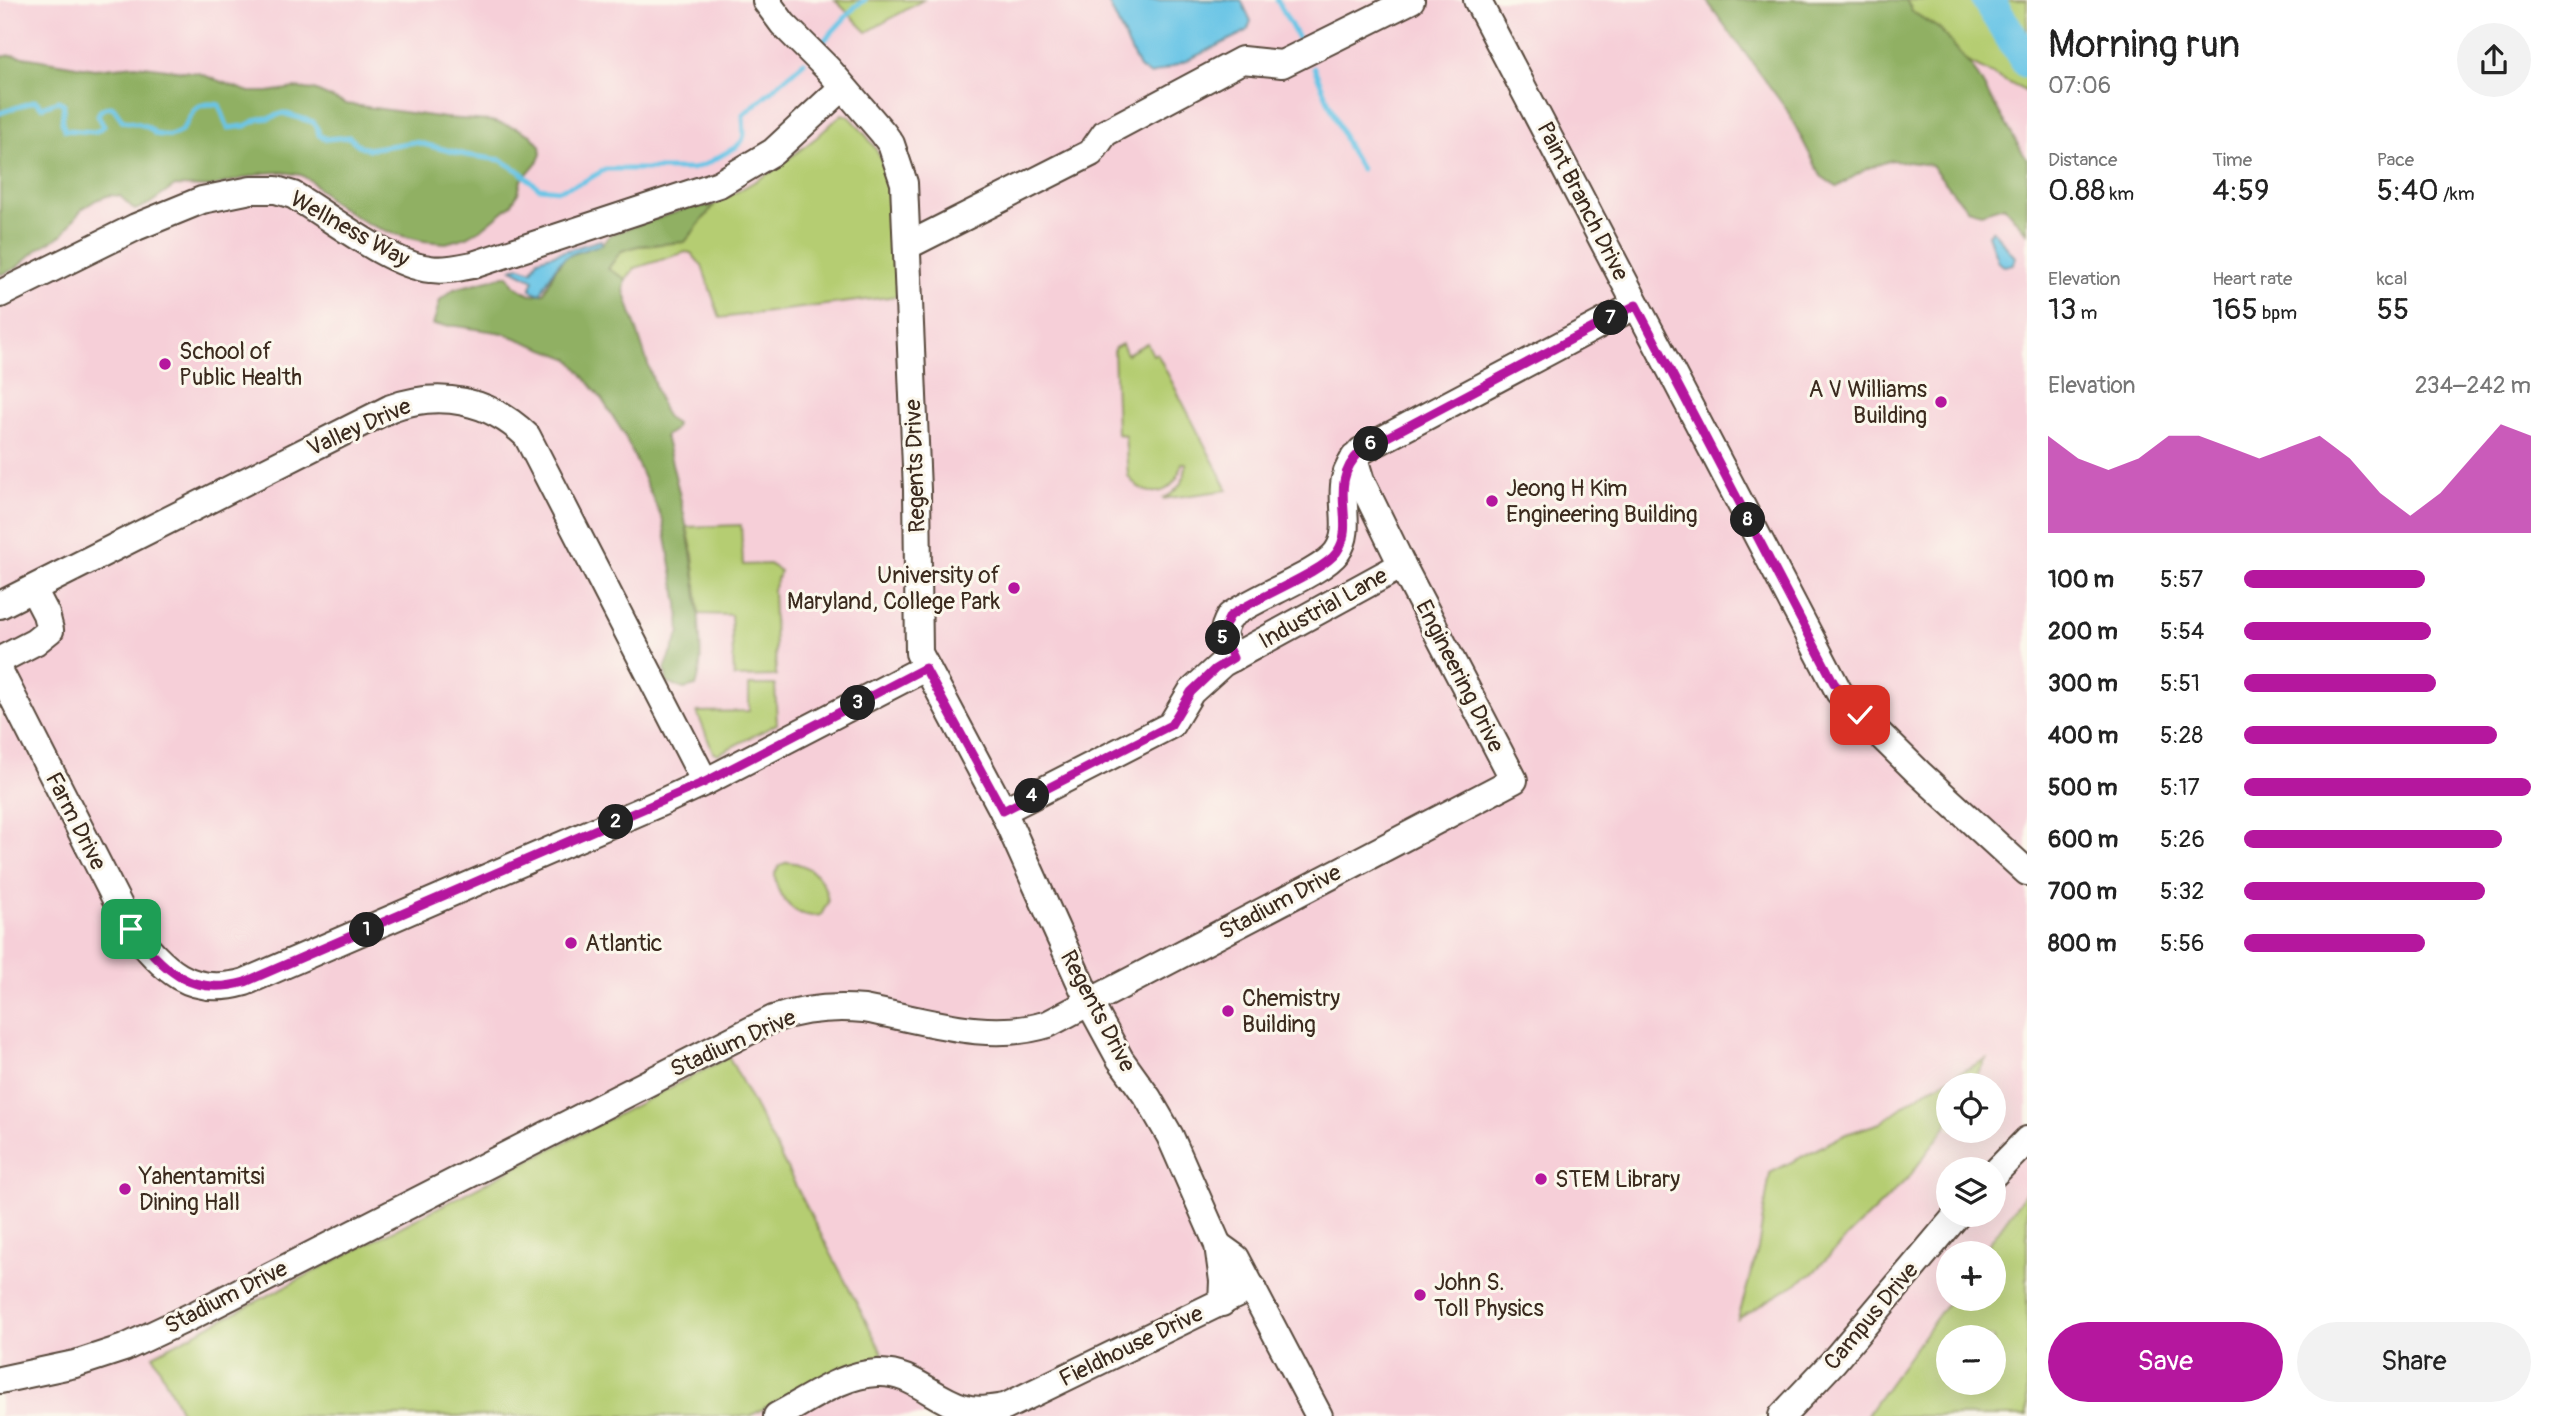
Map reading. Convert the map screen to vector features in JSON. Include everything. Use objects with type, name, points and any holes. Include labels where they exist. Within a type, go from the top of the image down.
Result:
[{"type":"street","name":"Regents Drive","points":[[769,0],[766,1],[783,24],[883,133],[894,151],[904,183],[917,490],[918,649],[925,668],[1003,811],[1089,1002],[1120,1059],[1148,1098],[1170,1136],[1219,1245],[1223,1281],[1222,1303]]},
{"type":"street","points":[[907,246],[1091,153],[1105,133],[1242,60],[1282,64],[1411,0]]},
{"type":"street","name":"Paint Branch Drive","points":[[1478,0],[1839,692],[1919,773],[2027,872]]},
{"type":"street","name":"Wellness Way","points":[[0,294],[147,222],[202,200],[251,190],[276,190],[293,195],[388,255],[408,264],[439,269],[473,265],[719,184],[773,152],[843,87]]},
{"type":"street","points":[[1233,658],[1223,638],[1222,629],[1230,616],[1324,564],[1338,551],[1343,530],[1343,481],[1354,458],[1370,445],[1636,305]]},
{"type":"street","name":"Valley Drive","points":[[0,605],[391,408],[426,399],[469,402],[488,408],[509,420],[527,436],[705,782]]},
{"type":"street","name":"Engineering Drive","points":[[1354,458],[1361,481],[1402,565],[1514,780]]},
{"type":"street","name":"Industrial Lane","points":[[1003,811],[1171,725],[1191,692],[1215,669],[1402,565]]},
{"type":"street","points":[[0,660],[35,642],[50,630],[46,614],[33,589]]},
{"type":"street","name":"Farm Drive","points":[[0,672],[131,929],[158,962],[179,978],[214,988],[245,982],[705,782],[925,668]]},
{"type":"street","name":"Stadium Drive","points":[[0,1381],[75,1364],[124,1348],[194,1315],[773,1020],[809,1010],[845,1007],[975,1030],[1003,1032],[1048,1024],[1514,780]]},
{"type":"street","points":[[2006,1162],[2027,1140]]},
{"type":"street","name":"Campus Drive","points":[[1782,1416],[1833,1362],[1947,1227]]},
{"type":"street","name":"Regents Drive","points":[[1219,1245],[1236,1258],[1319,1416]]},
{"type":"street","name":"Fieldhouse Drive","points":[[778,1416],[838,1383],[877,1373],[913,1380],[961,1407],[975,1410],[1005,1407],[1252,1287]]},
{"type":"shaded area","name":"University of Maryland, College Park","points":[[0,0],[1848,0],[2027,91],[2027,1416],[0,1416]]},
{"type":"green space","points":[[835,0],[923,0],[867,32]]},
{"type":"green space","points":[[1706,0],[1906,0],[1913,12],[1941,30],[1975,71],[2027,160],[2027,233],[2004,206],[1981,213],[1967,209],[1931,165],[1892,160],[1868,168],[1837,187],[1821,176],[1787,110]]},
{"type":"green space","points":[[1846,0],[2027,0],[2027,92]]},
{"type":"green space","points":[[12,55],[94,69],[136,65],[198,73],[249,92],[294,88],[314,90],[346,104],[445,118],[491,121],[531,135],[540,146],[541,154],[521,181],[511,205],[483,228],[467,237],[446,243],[423,241],[391,233],[366,223],[331,201],[301,175],[264,173],[210,187],[175,186],[135,210],[120,196],[110,195],[96,200],[82,209],[62,235],[38,249],[15,269],[0,275],[0,57]]},
{"type":"green space","points":[[842,114],[858,125],[885,168],[894,209],[897,296],[720,318],[702,266],[691,253],[686,252],[635,268],[626,279],[608,269],[621,251],[656,245],[703,220],[714,205],[771,172]]},
{"type":"green space","points":[[714,205],[685,242],[638,246],[621,251],[608,269],[626,279],[624,290],[663,411],[668,419],[676,424],[674,430],[665,436],[691,550],[700,646],[700,670],[696,686],[684,689],[667,683],[665,669],[680,632],[678,604],[663,521],[624,434],[601,398],[570,359],[503,333],[433,325],[440,300],[454,289],[508,275],[514,285],[530,295],[544,293],[555,270],[566,256],[602,244],[611,234],[688,208]]},
{"type":"green space","points":[[1147,343],[1153,355],[1157,353],[1228,490],[1162,499],[1180,485],[1186,463],[1182,463],[1174,482],[1160,492],[1143,490],[1128,476],[1125,435],[1117,434],[1114,348],[1122,344],[1127,354]]},
{"type":"green space","points":[[741,525],[743,565],[769,564],[780,571],[773,590],[776,676],[734,677],[731,615],[699,614],[693,554],[687,527]]},
{"type":"green space","points":[[749,685],[775,685],[777,724],[718,754],[713,752],[697,712],[749,711]]},
{"type":"green space","points":[[788,862],[804,866],[821,880],[828,902],[821,915],[812,916],[796,911],[783,898],[775,873],[780,865]]},
{"type":"green space","points":[[729,1057],[883,1354],[869,1361],[839,1368],[750,1416],[183,1416],[153,1355]]},
{"type":"green space","points":[[1986,1059],[1978,1073],[1960,1073]]},
{"type":"green space","points":[[1936,1086],[1936,1140],[1909,1177],[1812,1274],[1738,1319],[1758,1249],[1770,1173],[1846,1134],[1880,1123]]},
{"type":"green space","points":[[2027,1191],[2027,1416],[1866,1416],[1941,1311],[2006,1311],[2006,1241],[1991,1241],[2001,1227],[2006,1227],[2006,1220]]},
{"type":"water","points":[[1107,0],[1241,0],[1251,21],[1247,31],[1151,75],[1139,68]]},
{"type":"water","points":[[1992,230],[2015,257],[2013,264],[2004,266],[1998,262],[1988,234]]},
{"type":"water","points":[[601,240],[602,244],[563,259],[540,294],[530,290],[534,280],[512,269],[518,266],[532,271],[538,259]]},
{"type":"waterway","points":[[821,44],[856,6],[865,0]]},
{"type":"waterway","points":[[1277,0],[1300,42]]},
{"type":"waterway","points":[[1988,0],[2027,62]]},
{"type":"waterway","points":[[0,113],[35,101],[42,107],[58,101],[64,104],[62,122],[65,130],[95,132],[104,126],[98,116],[100,111],[113,107],[123,121],[145,126],[155,134],[169,135],[178,133],[192,113],[206,104],[219,105],[228,128],[245,126],[283,113],[313,122],[319,135],[326,139],[349,137],[368,149],[415,142],[466,155],[501,160],[539,188],[559,190],[583,182],[606,169],[692,169],[706,164],[742,141],[743,115],[804,62]]},
{"type":"waterway","points":[[1314,68],[1348,147],[1361,169]]},
{"type":"place","name":"School of Public Health","points":[[165,364]]},
{"type":"place","name":"A V Williams Building","points":[[1941,402]]},
{"type":"place","name":"Jeong H Kim Engineering Building","points":[[1492,501]]},
{"type":"place","name":"University of Maryland, College Park","points":[[1014,588]]},
{"type":"place","name":"Atlantic","points":[[571,943]]},
{"type":"place","name":"Chemistry Building","points":[[1228,1011]]},
{"type":"place","name":"STEM Library","points":[[1541,1179]]},
{"type":"place","name":"Yahentamitsi Dining Hall","points":[[125,1189]]},
{"type":"place","name":"John S. Toll Physics","points":[[1420,1295]]},
{"type":"route","points":[[131,929],[158,962],[179,978],[214,988],[245,982],[662,802],[925,668],[1003,811],[1171,725],[1191,692],[1215,669],[1233,658],[1223,638],[1222,629],[1230,616],[1324,564],[1338,551],[1342,544],[1343,481],[1345,473],[1361,451],[1636,305],[1834,683],[1848,704],[1860,715]]}]
